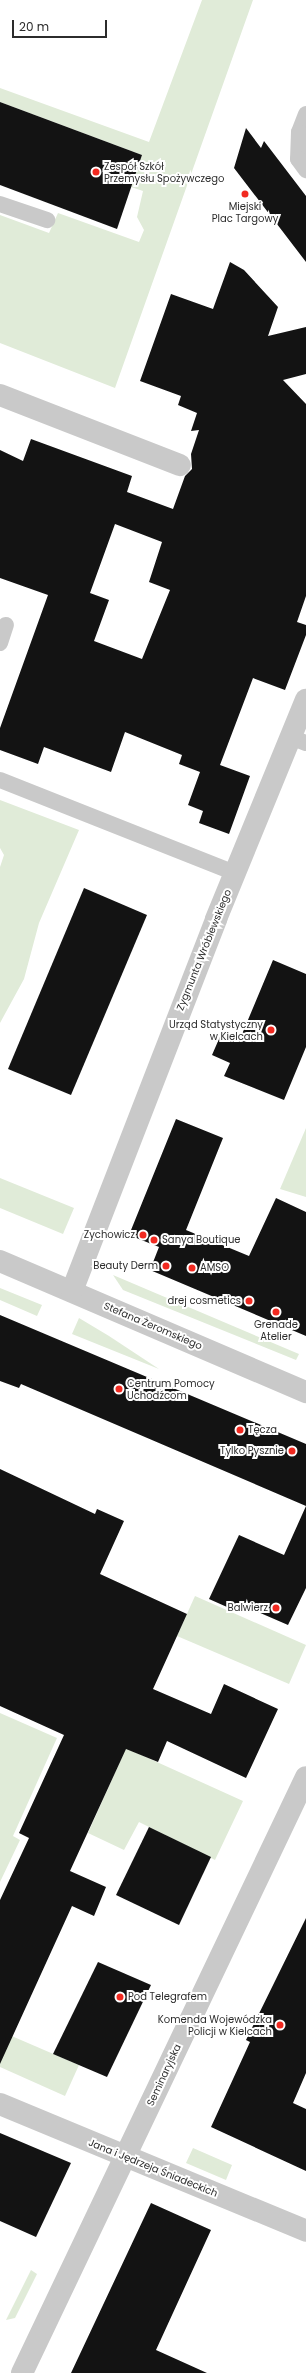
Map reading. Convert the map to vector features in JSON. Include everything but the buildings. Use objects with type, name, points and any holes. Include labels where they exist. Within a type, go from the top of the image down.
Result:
[{"type":"street","points":[[0,395],[180,465]]},
{"type":"street","name":"Zygmunta Wróblewskiego","points":[[72,1291],[235,872],[298,740],[306,700]]},
{"type":"street","name":"Stefana Żeromskiego","points":[[0,1261],[306,1392]]},
{"type":"street","name":"Seminaryjska","points":[[22,2373],[306,1777]]},
{"type":"street","name":"Jana i Jędrzeja Śniadeckich","points":[[0,2104],[306,2231]]},
{"type":"lane","points":[[306,114],[299,132],[298,159],[306,170]]},
{"type":"lane","points":[[0,204],[47,220]]},
{"type":"lane","points":[[0,643],[6,625]]},
{"type":"lane","points":[[0,780],[235,872]]},
{"type":"green space","points":[[202,0],[253,0],[115,388],[0,343],[0,215],[49,233],[58,213],[139,242],[144,230],[137,217],[143,191],[131,187],[142,155],[0,102],[0,88],[149,142]]},
{"type":"green space","points":[[0,800],[79,830],[39,923],[24,979],[0,1023],[0,867],[4,855],[0,848]]},
{"type":"green space","points":[[306,1128],[306,1197],[280,1189]]},
{"type":"green space","points":[[0,1178],[74,1208],[63,1234],[0,1208]]},
{"type":"green space","points":[[113,1275],[299,1354],[296,1360],[123,1290]]},
{"type":"green space","points":[[0,1288],[42,1305],[37,1316],[0,1300]]},
{"type":"green space","points":[[79,1318],[109,1336],[159,1369],[72,1334]]},
{"type":"green space","points":[[195,1596],[306,1645],[289,1684],[177,1636]]},
{"type":"green space","points":[[0,1713],[57,1738],[13,1836],[20,1840],[0,1882]]},
{"type":"green space","points":[[126,1748],[243,1801],[215,1860],[139,1822],[124,1850],[88,1833]]},
{"type":"green space","points":[[0,2031],[79,2065],[65,2096],[0,2067]]},
{"type":"green space","points":[[193,2148],[232,2165],[226,2180],[186,2163]]},
{"type":"green space","points":[[31,2270],[37,2274],[15,2318],[6,2320]]},
{"type":"place","name":"Zespół Szkół Przemysłu Spożywczego","points":[[96,172]]},
{"type":"place","name":"Miejski Plac Targowy","points":[[245,194]]},
{"type":"place","name":"Urząd Statystyczny w Kielcach","points":[[271,1030]]},
{"type":"place","name":"Zychowicz","points":[[143,1235]]},
{"type":"place","name":"Sanya Boutique","points":[[154,1240]]},
{"type":"place","name":"Beauty Derm","points":[[166,1266]]},
{"type":"place","name":"AMSO","points":[[192,1268]]},
{"type":"place","name":"drej cosmetics","points":[[249,1301]]},
{"type":"place","name":"Grenade Atelier","points":[[276,1312]]},
{"type":"place","name":"Centrum Pomocy Uchodźcom","points":[[119,1389]]},
{"type":"place","name":"Tęcza","points":[[240,1430]]},
{"type":"place","name":"Tylko Pysznie","points":[[292,1451]]},
{"type":"place","name":"Balwierz","points":[[276,1608]]},
{"type":"place","name":"Pod Telegrafem","points":[[120,1997]]},
{"type":"place","name":"Komenda Wojewódzka Policji w Kielcach","points":[[280,2025]]}]
